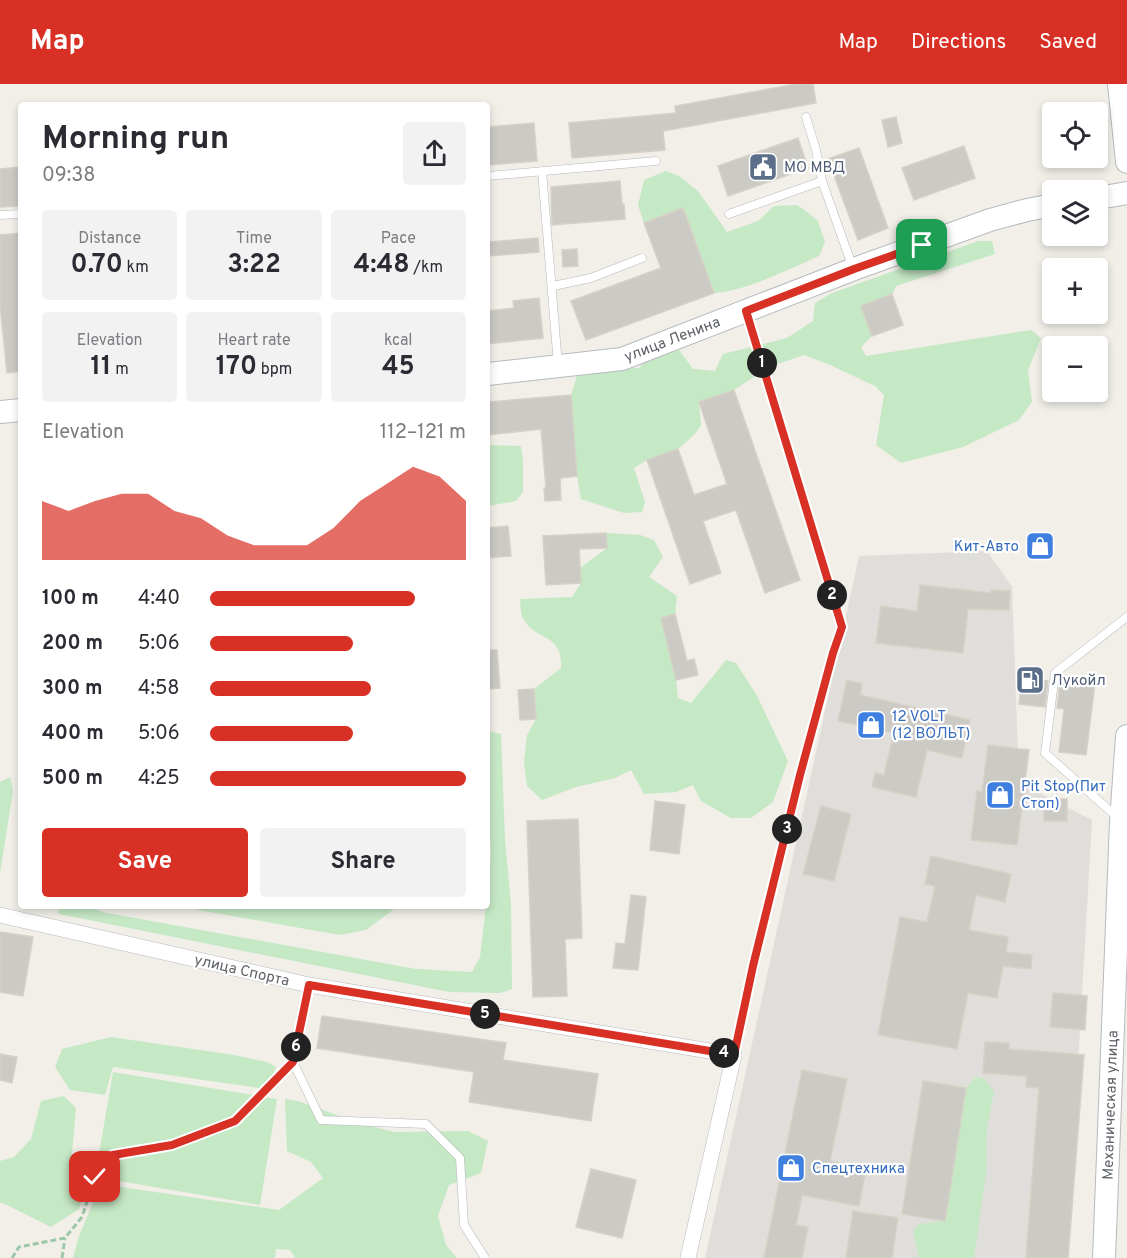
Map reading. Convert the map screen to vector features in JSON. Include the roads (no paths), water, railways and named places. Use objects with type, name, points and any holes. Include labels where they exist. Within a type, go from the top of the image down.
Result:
[{"type":"main road","points":[[1119,84],[1127,162]]},
{"type":"main road","points":[[1108,196],[1127,193]]},
{"type":"main road","name":"улица Ленина","points":[[490,374],[622,359],[854,269],[990,220],[1042,207]]},
{"type":"main road","points":[[0,412],[18,410]]},
{"type":"main road","name":"Механическая улица","points":[[1104,1258],[1121,822],[1127,736]]},
{"type":"street","name":"улица Спорта","points":[[0,915],[309,985],[734,1055]]},
{"type":"street","points":[[688,1258],[734,1055]]},
{"type":"lane","points":[[806,117],[822,181],[854,269]]},
{"type":"lane","points":[[490,176],[656,161]]},
{"type":"lane","points":[[542,171],[558,366]]},
{"type":"lane","points":[[729,214],[822,181]]},
{"type":"lane","points":[[0,216],[18,214]]},
{"type":"lane","points":[[553,286],[591,278],[642,258]]},
{"type":"lane","points":[[1121,822],[1045,753],[1055,673],[1127,617]]},
{"type":"lane","points":[[734,1055],[753,966],[800,775],[842,627]]},
{"type":"lane","points":[[309,985],[293,1062],[321,1120],[426,1124],[460,1158],[464,1225],[485,1258]]},
{"type":"place","name":"МО МВД","points":[[763,167]]},
{"type":"place","name":"Кит-Авто","points":[[1040,546]]},
{"type":"place","name":"Лукойл","points":[[1030,680]]},
{"type":"place","name":"12 VOLT (12 ВОЛЬТ)","points":[[871,725]]},
{"type":"place","name":"Pit Stop(Пит Стоп)","points":[[1000,795]]},
{"type":"place","name":"Спецтехника","points":[[791,1168]]}]
